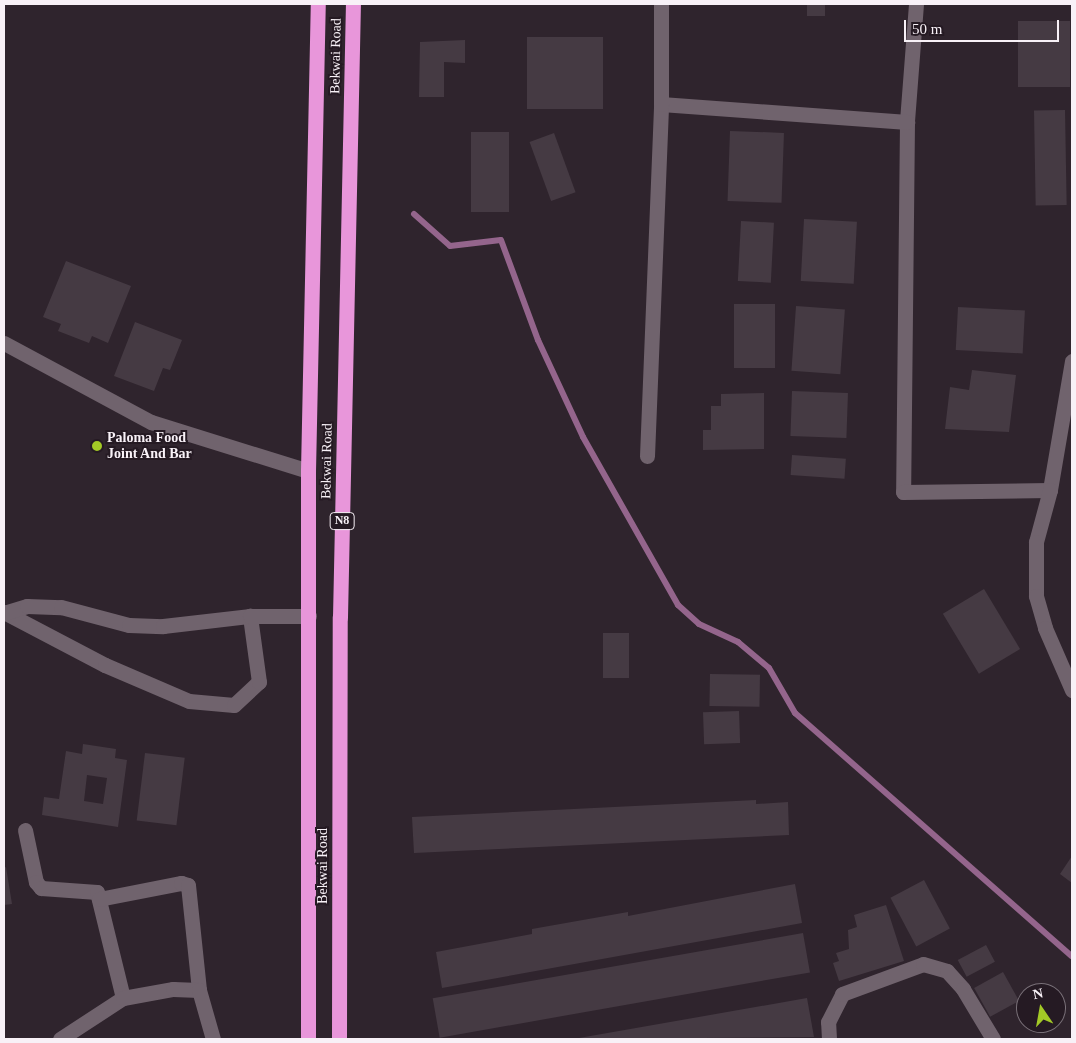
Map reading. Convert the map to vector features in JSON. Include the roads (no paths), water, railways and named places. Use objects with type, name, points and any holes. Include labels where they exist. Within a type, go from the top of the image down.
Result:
[{"type":"highway","name":"Bekwai Road","points":[[308,1039],[308,472],[318,4]]},
{"type":"highway","name":"Bekwai Road","points":[[339,1039],[340,617],[353,4]]},
{"type":"street","points":[[647,456],[661,104],[661,4]]},
{"type":"street","points":[[916,4],[907,122],[903,492],[1050,490]]},
{"type":"street","points":[[661,104],[907,122]]},
{"type":"street","points":[[4,343],[152,422],[308,472]]},
{"type":"street","points":[[1072,361],[1050,490],[1036,542],[1036,596],[1045,628],[1072,690]]},
{"type":"street","points":[[4,612],[27,606],[61,607],[129,625],[163,626],[250,616],[309,616]]},
{"type":"street","points":[[4,612],[106,665],[189,701],[234,705],[259,682],[250,616]]},
{"type":"street","points":[[26,830],[36,882],[41,888],[91,889],[99,899],[123,998]]},
{"type":"street","points":[[99,899],[181,883],[188,885],[199,990],[212,1039]]},
{"type":"street","points":[[830,1039],[828,1022],[842,994],[923,964],[947,971],[963,989],[993,1039]]},
{"type":"street","points":[[60,1039],[123,998],[151,990],[199,990]]},
{"type":"waterway","points":[[414,214],[450,246],[501,240],[538,340],[583,437],[678,605],[699,624],[738,642],[769,668],[795,713],[1072,956]]},
{"type":"place","name":"Paloma Food Joint And Bar","points":[[97,446]]}]
